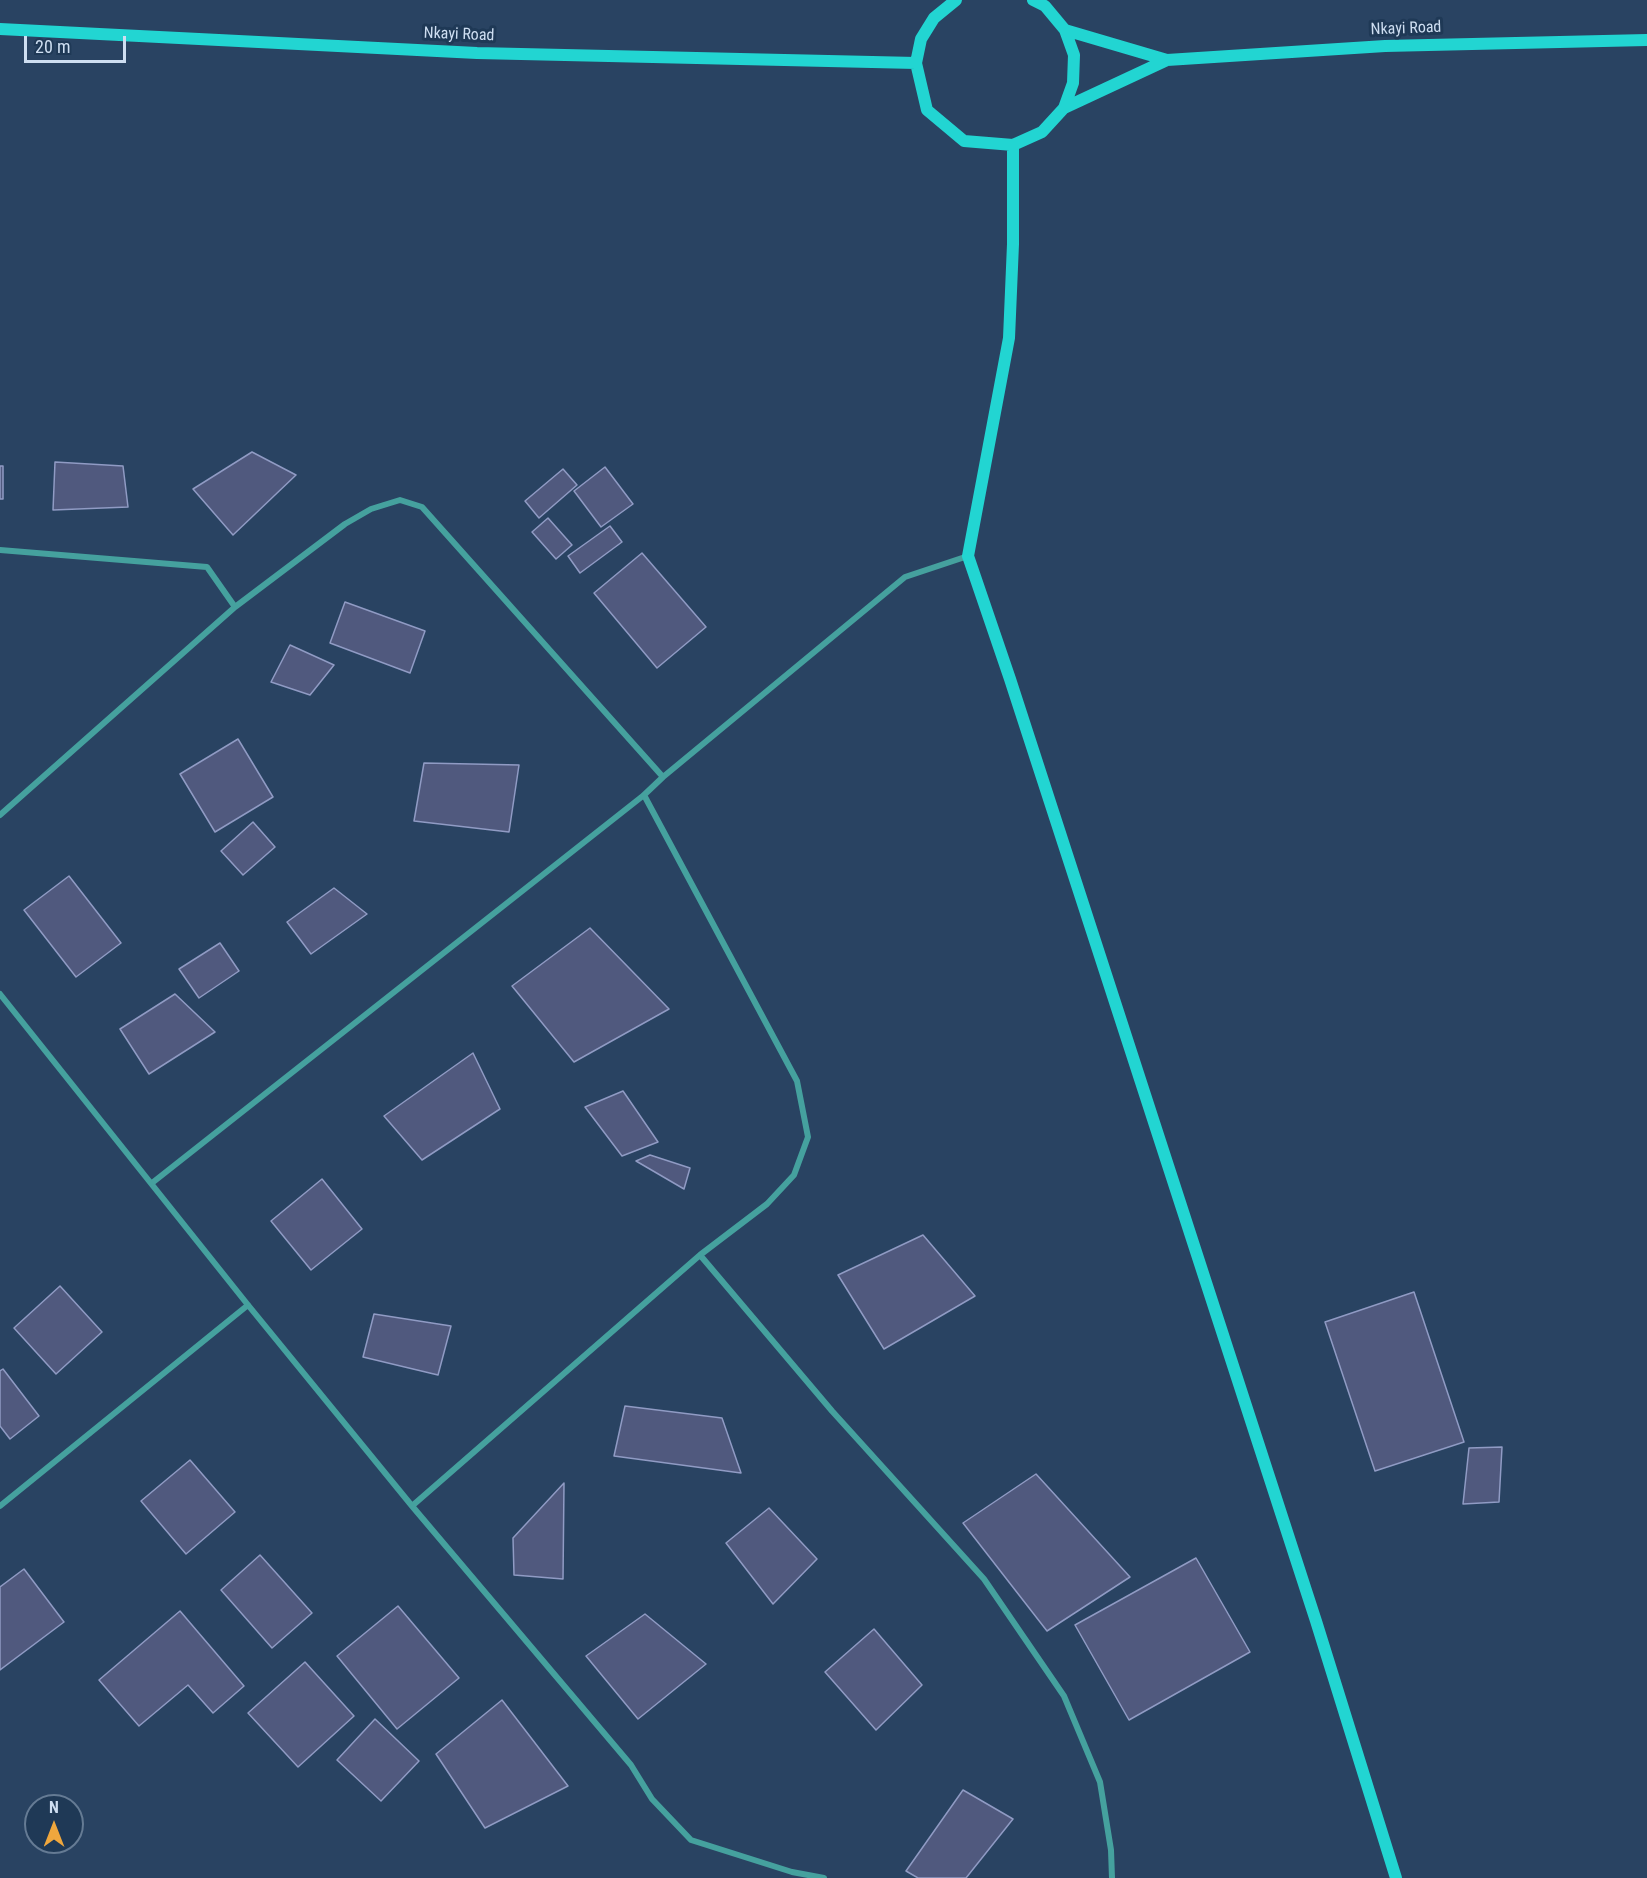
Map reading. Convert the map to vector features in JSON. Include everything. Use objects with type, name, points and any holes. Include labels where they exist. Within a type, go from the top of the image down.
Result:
[{"type":"main road","name":"Nkayi Road","points":[[953,0],[934,18],[921,39],[916,63],[927,110],[964,141],[1013,145],[1042,132],[1064,108],[1167,60]]},
{"type":"main road","name":"Nkayi Road","points":[[1033,0],[1043,3],[1065,30],[1074,56],[1073,82],[1064,108]]},
{"type":"main road","name":"Nkayi Road","points":[[0,29],[477,53],[916,63]]},
{"type":"main road","name":"Nkayi Road","points":[[1065,30],[1167,60],[1385,46],[1647,40]]},
{"type":"main road","points":[[1013,145],[1013,244],[1009,338],[968,556],[1316,1621],[1396,1878]]},
{"type":"street","points":[[0,814],[235,607],[345,524],[370,509],[400,500],[422,507],[663,777]]},
{"type":"street","points":[[0,550],[207,567],[235,607]]},
{"type":"street","points":[[152,1184],[644,795],[905,577],[968,556]]},
{"type":"street","points":[[412,1506],[700,1255],[767,1204],[794,1175],[808,1137],[797,1081],[644,795]]},
{"type":"street","points":[[0,994],[412,1506],[631,1765],[652,1798],[691,1840],[792,1872],[824,1878]]},
{"type":"street","points":[[700,1255],[832,1411],[984,1579],[1064,1696],[1100,1782],[1111,1850],[1112,1878]]},
{"type":"street","points":[[0,1506],[248,1305]]},
{"type":"building","points":[[252,452],[296,475],[233,535],[193,489]]},
{"type":"building","points":[[55,462],[123,466],[128,507],[53,510]]},
{"type":"building","points":[[0,466],[3,466],[3,499],[0,499]]},
{"type":"building","points":[[605,467],[633,504],[601,527],[574,491]]},
{"type":"building","points":[[563,469],[577,485],[539,518],[525,501]]},
{"type":"building","points":[[548,518],[572,545],[556,559],[532,532]]},
{"type":"building","points":[[610,526],[622,542],[580,573],[568,556]]},
{"type":"building","points":[[642,553],[706,627],[657,668],[594,593]]},
{"type":"building","points":[[345,602],[425,631],[410,673],[330,643]]},
{"type":"building","points":[[290,645],[334,665],[310,695],[271,682]]},
{"type":"building","points":[[238,739],[273,797],[215,832],[180,774]]},
{"type":"building","points":[[424,763],[519,765],[509,832],[414,821]]},
{"type":"building","points":[[253,822],[275,847],[243,875],[221,851]]},
{"type":"building","points":[[69,876],[121,943],[76,977],[24,910]]},
{"type":"building","points":[[334,888],[367,914],[311,954],[287,922]]},
{"type":"building","points":[[590,928],[669,1009],[574,1062],[512,986]]},
{"type":"building","points":[[220,943],[239,971],[199,998],[179,969]]},
{"type":"building","points":[[175,994],[215,1032],[149,1074],[120,1029]]},
{"type":"building","points":[[473,1053],[500,1109],[422,1160],[384,1116]]},
{"type":"building","points":[[623,1091],[658,1142],[622,1156],[585,1107]]},
{"type":"building","points":[[650,1155],[690,1168],[684,1189],[636,1161]]},
{"type":"building","points":[[322,1179],[362,1229],[311,1270],[271,1221]]},
{"type":"building","points":[[923,1235],[975,1296],[884,1349],[838,1275]]},
{"type":"building","points":[[60,1286],[102,1332],[56,1374],[14,1328]]},
{"type":"building","points":[[1414,1292],[1464,1442],[1375,1471],[1325,1322]]},
{"type":"building","points":[[374,1314],[451,1326],[438,1375],[363,1357]]},
{"type":"building","points":[[3,1369],[39,1416],[10,1439],[0,1426],[0,1371]]},
{"type":"building","points":[[625,1406],[722,1418],[741,1473],[614,1456]]},
{"type":"building","points":[[1502,1447],[1499,1502],[1463,1504],[1469,1448]]},
{"type":"building","points":[[190,1460],[235,1512],[186,1554],[141,1501]]},
{"type":"building","points":[[1036,1474],[1130,1577],[1047,1631],[963,1523]]},
{"type":"building","points":[[564,1483],[563,1579],[514,1575],[513,1538]]},
{"type":"building","points":[[769,1508],[817,1559],[773,1604],[726,1543]]},
{"type":"building","points":[[260,1555],[312,1613],[272,1648],[221,1590]]},
{"type":"building","points":[[1196,1558],[1250,1652],[1129,1720],[1075,1625]]},
{"type":"building","points":[[24,1569],[64,1622],[0,1670],[0,1587]]},
{"type":"building","points":[[398,1606],[459,1678],[397,1729],[337,1656]]},
{"type":"building","points":[[180,1611],[244,1686],[213,1713],[188,1685],[139,1726],[99,1680]]},
{"type":"building","points":[[645,1614],[706,1664],[638,1719],[586,1656]]},
{"type":"building","points":[[874,1629],[922,1685],[876,1730],[825,1672]]},
{"type":"building","points":[[305,1662],[354,1716],[298,1767],[248,1713]]},
{"type":"building","points":[[502,1700],[568,1786],[485,1828],[436,1754]]},
{"type":"building","points":[[375,1719],[419,1761],[381,1801],[337,1760]]},
{"type":"building","points":[[963,1790],[1013,1819],[966,1878],[918,1878],[906,1871]]}]
